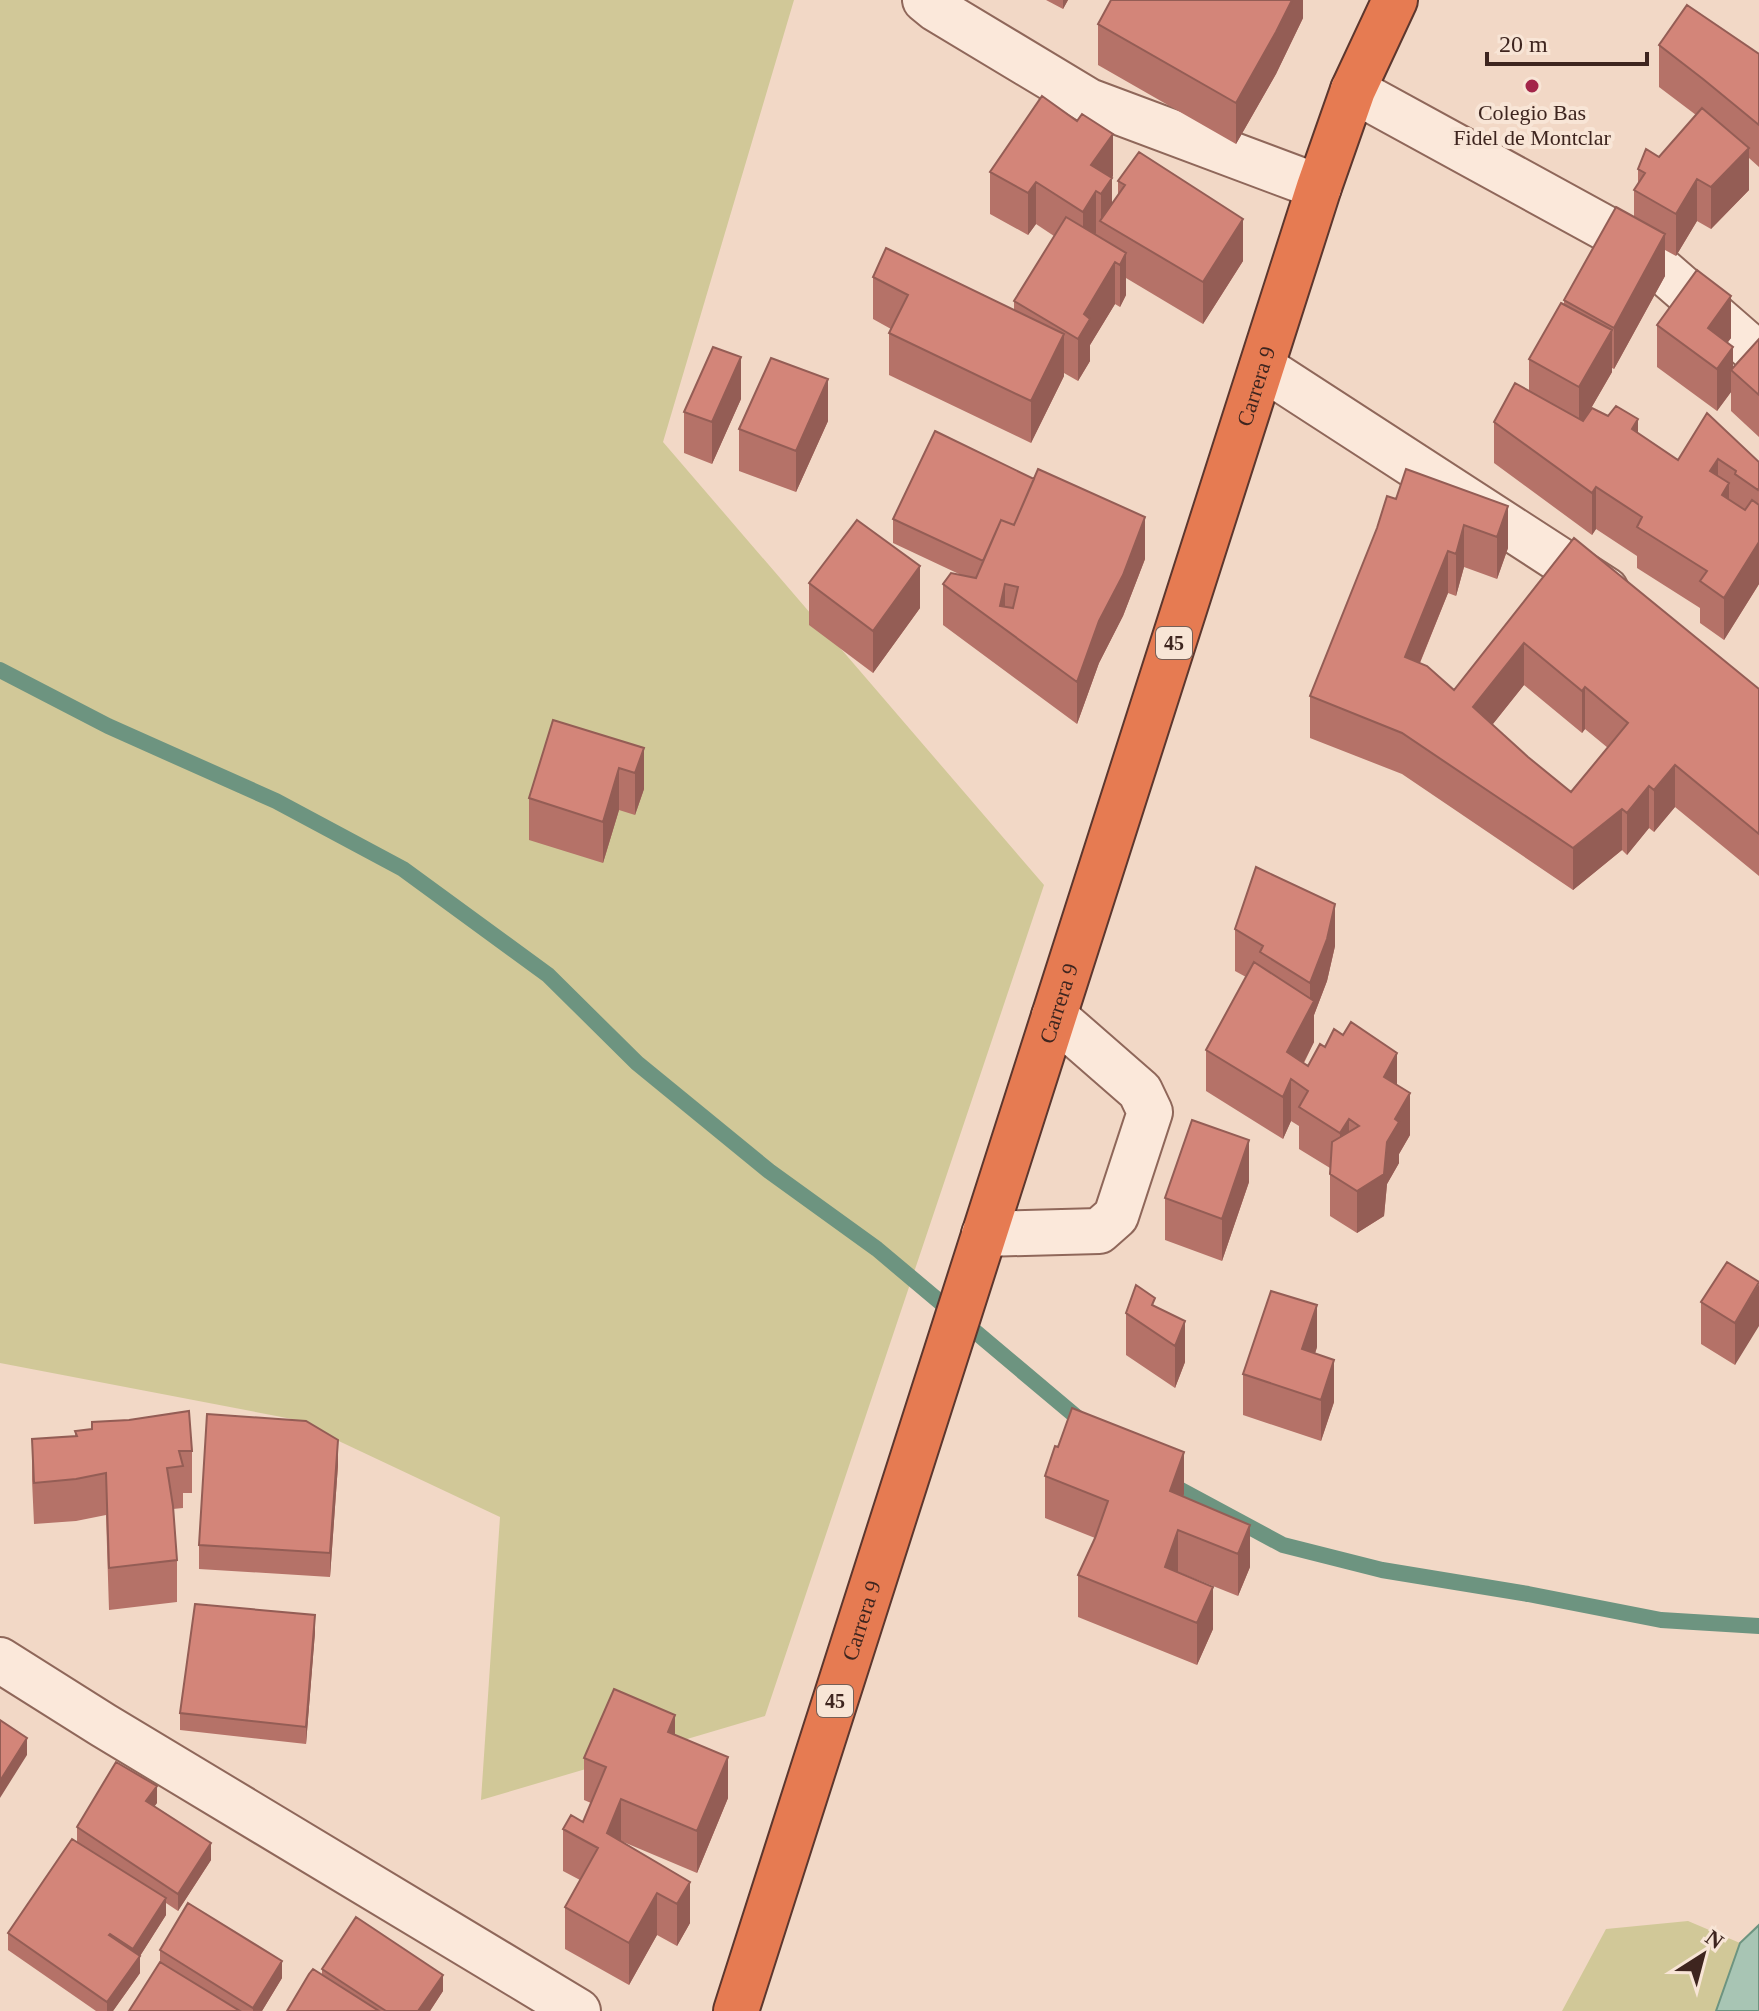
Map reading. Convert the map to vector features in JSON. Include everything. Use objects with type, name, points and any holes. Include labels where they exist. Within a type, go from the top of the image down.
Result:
[{"type":"highway","name":"Carrera 9","points":[[736,2011],[1319,187],[1353,90],[1395,0]]},
{"type":"street","points":[[925,0],[1089,101],[1319,187]]},
{"type":"street","points":[[1353,90],[1627,240],[1759,355]]},
{"type":"street","points":[[1262,367],[1618,598],[1642,618]]},
{"type":"street","points":[[984,1234],[1099,1231],[1116,1216],[1150,1112],[1140,1091],[1054,1016]]},
{"type":"street","points":[[0,1660],[578,2011]]},
{"type":"shaded area","points":[[0,0],[794,0],[663,442],[1044,885],[765,1716],[481,1800],[500,1517],[292,1419],[0,1363]]},
{"type":"shaded area","points":[[1688,1921],[1740,1943],[1716,2011],[1562,2011],[1606,1929]]},
{"type":"shaded area","points":[[1759,1925],[1759,2011],[1716,2011],[1740,1943]]},
{"type":"building","points":[[1111,0],[1292,0],[1236,103],[1098,24]]},
{"type":"building","points":[[1687,5],[1759,54],[1759,125],[1659,45]]},
{"type":"building","points":[[1042,96],[1077,121],[1082,114],[1113,134],[1091,165],[1112,178],[1101,194],[1096,191],[1083,212],[1036,182],[1028,193],[990,172]]},
{"type":"building","points":[[1702,108],[1749,148],[1711,187],[1697,179],[1676,214],[1634,190],[1645,173],[1638,169],[1646,149],[1659,157]]},
{"type":"building","points":[[1139,152],[1243,219],[1203,282],[1100,221],[1125,185],[1118,181]]},
{"type":"building","points":[[1616,207],[1665,234],[1614,328],[1564,300]]},
{"type":"building","points":[[1066,217],[1126,253],[1120,265],[1115,262],[1084,314],[1090,319],[1078,339],[1014,301]]},
{"type":"building","points":[[886,248],[1064,334],[1031,401],[889,333],[908,295],[873,277]]},
{"type":"building","points":[[1697,270],[1731,296],[1708,328],[1733,347],[1717,369],[1657,325]]},
{"type":"building","points":[[1561,303],[1612,330],[1579,387],[1529,359]]},
{"type":"building","points":[[1759,339],[1759,395],[1731,370]]},
{"type":"building","points":[[713,347],[741,357],[712,422],[684,412]]},
{"type":"building","points":[[771,358],[828,379],[796,451],[739,429]]},
{"type":"building","points":[[1515,383],[1583,421],[1592,408],[1608,416],[1616,406],[1638,419],[1632,429],[1678,460],[1707,413],[1759,462],[1758,490],[1718,459],[1710,471],[1729,483],[1722,495],[1745,510],[1752,500],[1759,505],[1759,542],[1724,598],[1700,581],[1707,571],[1637,527],[1642,517],[1596,487],[1592,493],[1494,422]]},
{"type":"building","points":[[935,431],[1034,479],[1014,525],[1001,520],[983,561],[893,519]]},
{"type":"building","points":[[1038,469],[1145,517],[1123,575],[1099,621],[1077,682],[943,584],[951,573],[976,578],[1001,520],[1014,525]],"holes":[[[1005,584],[1018,587],[1013,608],[1000,606]]]},
{"type":"building","points":[[1406,469],[1508,506],[1497,537],[1464,525],[1456,554],[1448,551],[1405,657],[1427,666],[1454,690],[1574,538],[1759,689],[1759,834],[1675,765],[1654,790],[1649,786],[1627,813],[1622,809],[1573,848],[1402,733],[1310,696],[1387,496],[1396,499]],"holes":[[[1524,643],[1582,691],[1585,687],[1628,723],[1571,792],[1473,707]]]},
{"type":"building","points":[[857,520],[920,566],[873,631],[809,583]]},
{"type":"building","points":[[553,720],[644,748],[635,773],[619,768],[603,822],[529,798]]},
{"type":"building","points":[[1256,867],[1335,904],[1327,939],[1310,983],[1260,952],[1263,946],[1235,929]]},
{"type":"building","points":[[1254,962],[1314,1001],[1287,1052],[1308,1066],[1320,1044],[1325,1047],[1334,1029],[1343,1035],[1351,1022],[1397,1053],[1384,1077],[1410,1093],[1395,1119],[1399,1122],[1387,1142],[1384,1174],[1357,1191],[1330,1174],[1332,1142],[1359,1126],[1349,1119],[1340,1133],[1299,1107],[1308,1091],[1291,1079],[1283,1097],[1206,1050]]},
{"type":"building","points":[[1192,1120],[1249,1140],[1222,1219],[1165,1198]]},
{"type":"building","points":[[1727,1262],[1759,1282],[1735,1323],[1701,1302]]},
{"type":"building","points":[[1136,1285],[1155,1298],[1152,1305],[1185,1321],[1175,1346],[1126,1313]]},
{"type":"building","points":[[1271,1291],[1317,1305],[1302,1349],[1334,1360],[1321,1400],[1243,1374]]},
{"type":"building","points":[[1072,1408],[1184,1452],[1170,1491],[1250,1525],[1238,1554],[1178,1530],[1165,1567],[1213,1587],[1197,1623],[1078,1575],[1108,1501],[1045,1476]]},
{"type":"building","points":[[189,1411],[192,1451],[179,1451],[183,1466],[167,1468],[177,1560],[109,1568],[106,1473],[34,1483],[32,1439],[77,1436],[75,1431],[92,1429],[92,1422]]},
{"type":"building","points":[[207,1414],[306,1421],[338,1440],[330,1553],[199,1545]]},
{"type":"building","points":[[195,1604],[315,1615],[306,1727],[180,1713]]},
{"type":"building","points":[[614,1689],[675,1715],[668,1732],[728,1757],[697,1831],[621,1799],[607,1833],[690,1882],[677,1904],[657,1893],[629,1943],[565,1907],[598,1848],[563,1829],[571,1815],[583,1822],[606,1767],[584,1758]]},
{"type":"building","points":[[0,1720],[27,1738],[0,1781]]},
{"type":"building","points":[[116,1762],[157,1786],[146,1801],[211,1843],[178,1894],[77,1827]]},
{"type":"building","points":[[72,1839],[166,1898],[133,1949],[109,1935],[140,1956],[107,2002],[8,1933]]},
{"type":"building","points":[[188,1903],[282,1961],[253,2008],[160,1950]]},
{"type":"building","points":[[356,1917],[443,1975],[418,2011],[386,2011],[322,1969]]},
{"type":"building","points":[[160,1962],[240,2011],[129,2011]]},
{"type":"building","points":[[313,1969],[379,2011],[287,2011]]},
{"type":"waterway","points":[[0,670],[108,726],[276,801],[403,869],[548,975],[637,1063],[769,1171],[877,1249],[1085,1424]]},
{"type":"waterway","points":[[1166,1482],[1283,1545],[1382,1570],[1661,1620],[1759,1626]]},
{"type":"place","name":"Colegio Bas Fidel de Montclar","points":[[1532,86]]}]
